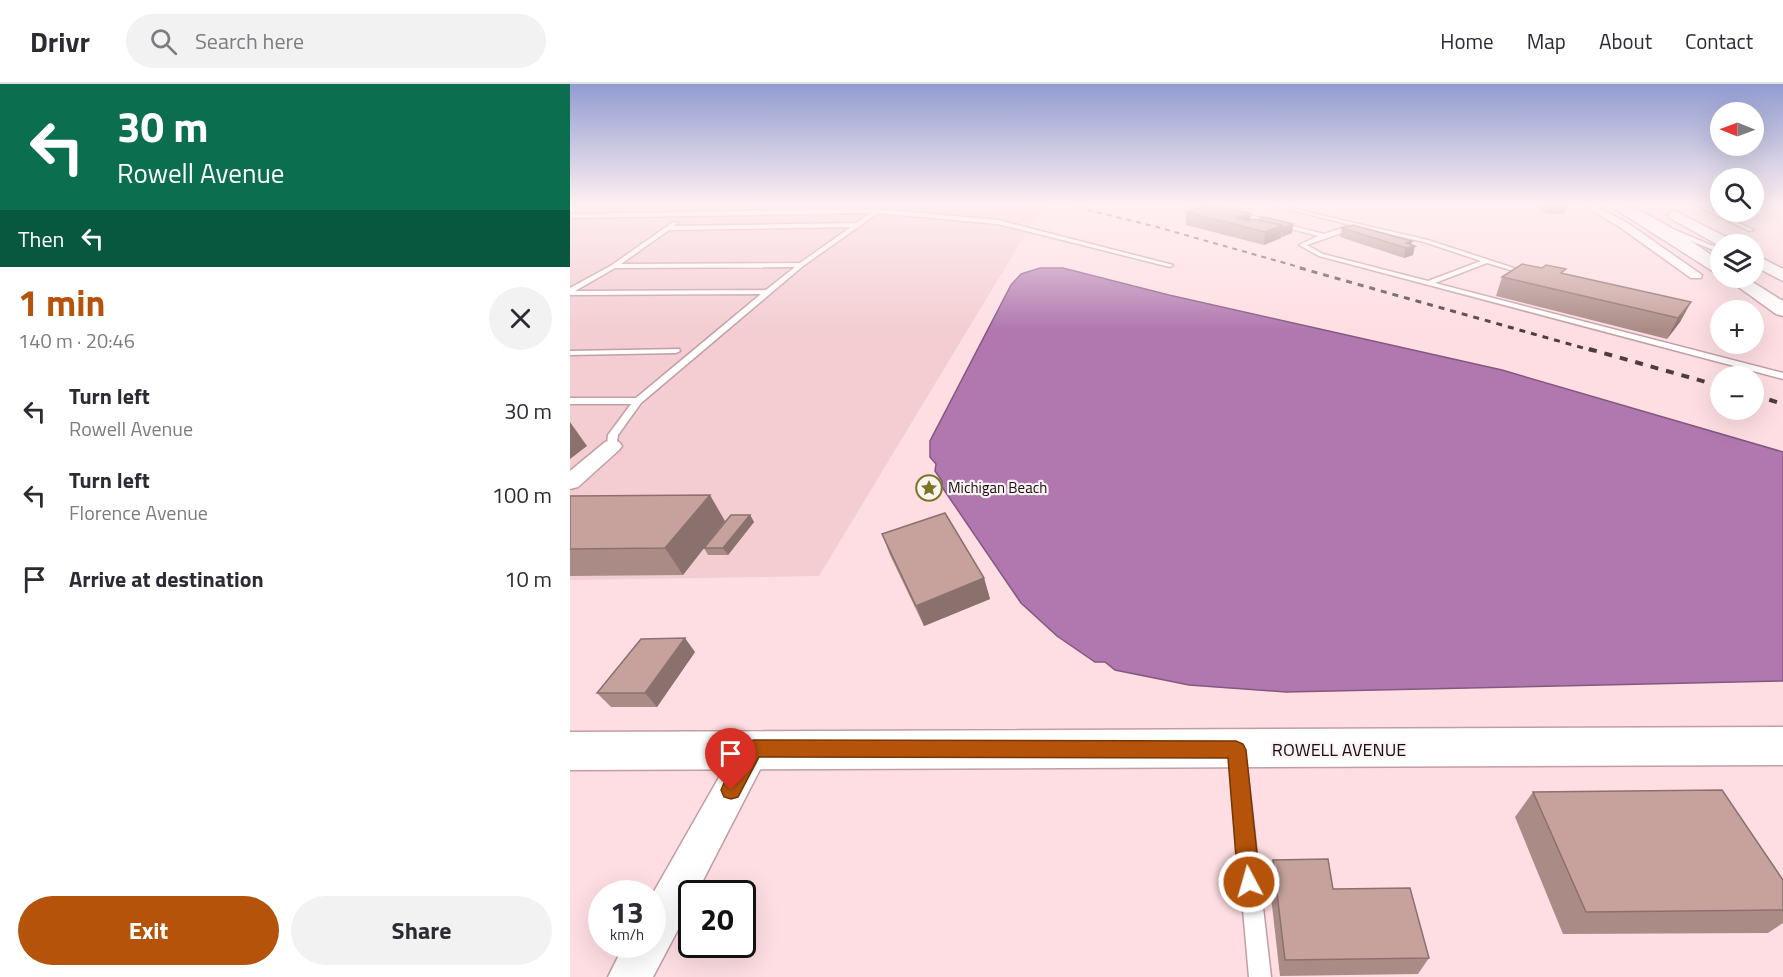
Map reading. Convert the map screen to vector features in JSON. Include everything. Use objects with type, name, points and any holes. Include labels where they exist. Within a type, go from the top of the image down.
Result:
[{"type":"highway","points":[[1685,247],[1710,262]]},
{"type":"highway","points":[[1764,265],[1783,277]]},
{"type":"highway","points":[[1751,288],[1783,310]]},
{"type":"street","points":[[1655,247],[1696,275]]},
{"type":"street","points":[[570,482],[612,446]]},
{"type":"street","name":"ROWELL AVENUE","points":[[570,751],[754,748],[1521,750],[1783,746]]},
{"type":"street","points":[[666,910],[754,748]]},
{"type":"street","points":[[630,977],[640,958]]},
{"type":"lane","points":[[570,292],[641,247]]},
{"type":"lane","points":[[612,446],[613,435],[638,401],[801,265],[827,247]]},
{"type":"lane","points":[[1097,247],[1170,265]]},
{"type":"lane","points":[[1305,247],[1322,255],[1783,376]]},
{"type":"lane","points":[[1445,247],[1533,275]]},
{"type":"lane","points":[[1429,283],[1488,260]]},
{"type":"lane","points":[[614,266],[801,265]]},
{"type":"lane","points":[[1764,269],[1783,277]]},
{"type":"lane","points":[[570,292],[768,292]]},
{"type":"lane","points":[[570,353],[676,351]]},
{"type":"lane","points":[[570,401],[638,401]]},
{"type":"lane","points":[[1236,750],[1260,977]]},
{"type":"shaded area","points":[[570,247],[1018,247],[819,576],[570,580]]},
{"type":"shaded area","points":[[1040,268],[1063,268],[1169,295],[1502,370],[1783,452],[1783,681],[1286,692],[1189,685],[1115,670],[1105,662],[1095,662],[1057,636],[1021,603],[942,487],[942,481],[935,471],[936,464],[930,457],[930,441],[1011,285],[1021,274]]},
{"type":"building","points":[[1522,264],[1566,269],[1561,273],[1691,302],[1678,318],[1502,277]]},
{"type":"building","points":[[710,495],[665,548],[570,549],[570,496]]},
{"type":"building","points":[[945,513],[984,578],[916,606],[882,534]]},
{"type":"building","points":[[731,515],[750,515],[723,548],[704,548]]},
{"type":"building","points":[[685,638],[645,693],[597,693],[641,639]]},
{"type":"building","points":[[1722,790],[1783,880],[1783,910],[1586,912],[1533,792]]},
{"type":"building","points":[[1328,859],[1333,889],[1410,888],[1429,958],[1285,960],[1273,860]]},
{"type":"railway","points":[[1227,247],[1306,269]]},
{"type":"railway","points":[[1300,268],[1594,351]]},
{"type":"railway","points":[[1589,349],[1710,383]]},
{"type":"railway","points":[[1764,398],[1783,404]]},
{"type":"place","name":"Michigan Beach","points":[[929,488]]},
{"type":"route","points":[[731,790],[754,748],[1236,750],[1249,882]]}]
